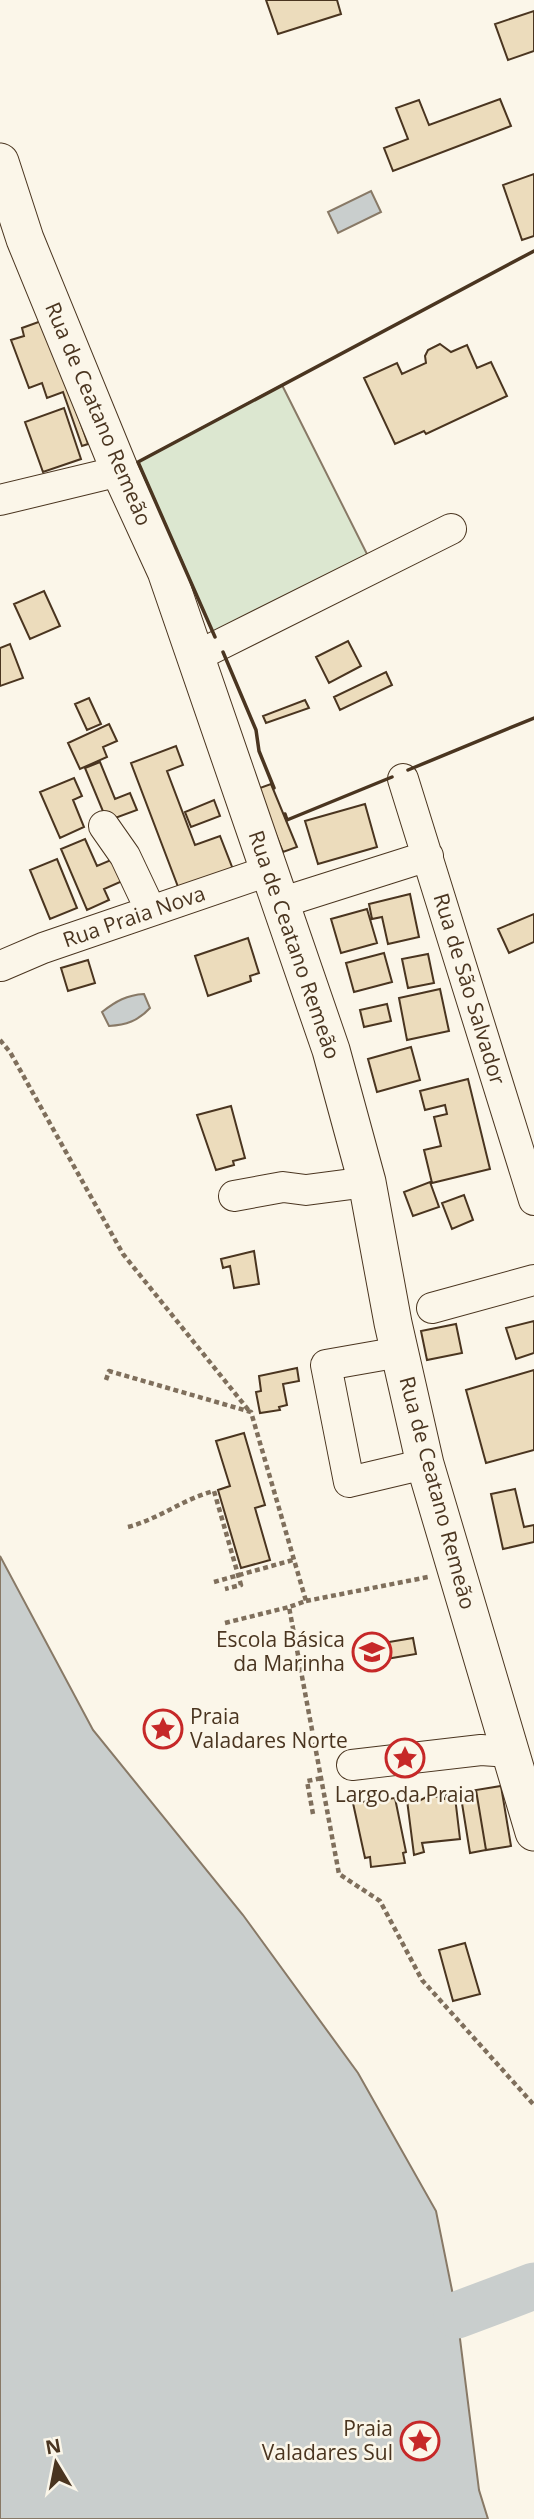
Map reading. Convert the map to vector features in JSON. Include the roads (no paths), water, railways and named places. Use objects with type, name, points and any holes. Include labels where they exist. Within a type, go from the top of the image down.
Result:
[{"type":"main road","name":"Rua de Ceatano Remeão","points":[[0,162],[24,239],[120,471],[166,571],[331,1049],[367,1182],[425,1464],[522,1756],[534,1832]]},
{"type":"street","points":[[0,500],[120,471]]},
{"type":"street","points":[[195,657],[451,529]]},
{"type":"street","name":"Rua de São Salvador","points":[[402,779],[534,1200]]},
{"type":"street","points":[[104,826],[125,856],[151,911]]},
{"type":"street","name":"Rua Praia Nova","points":[[1,966],[43,948],[151,911],[428,856]]},
{"type":"street","points":[[234,1196],[283,1187],[306,1191],[367,1182]]},
{"type":"street","points":[[432,1308],[534,1280]]},
{"type":"street","points":[[400,1352],[326,1365],[349,1482],[425,1464]]},
{"type":"street","points":[[352,1765],[481,1750],[522,1756]]},
{"type":"waterway","points":[[457,2315],[534,2286]]},
{"type":"place","name":"Escola Básica da Marinha","points":[[372,1652]]},
{"type":"place","name":"Praia Valadares Norte","points":[[163,1729]]},
{"type":"place","name":"Largo da Praia","points":[[405,1758]]},
{"type":"place","name":"Praia Valadares Sul","points":[[420,2441]]}]
